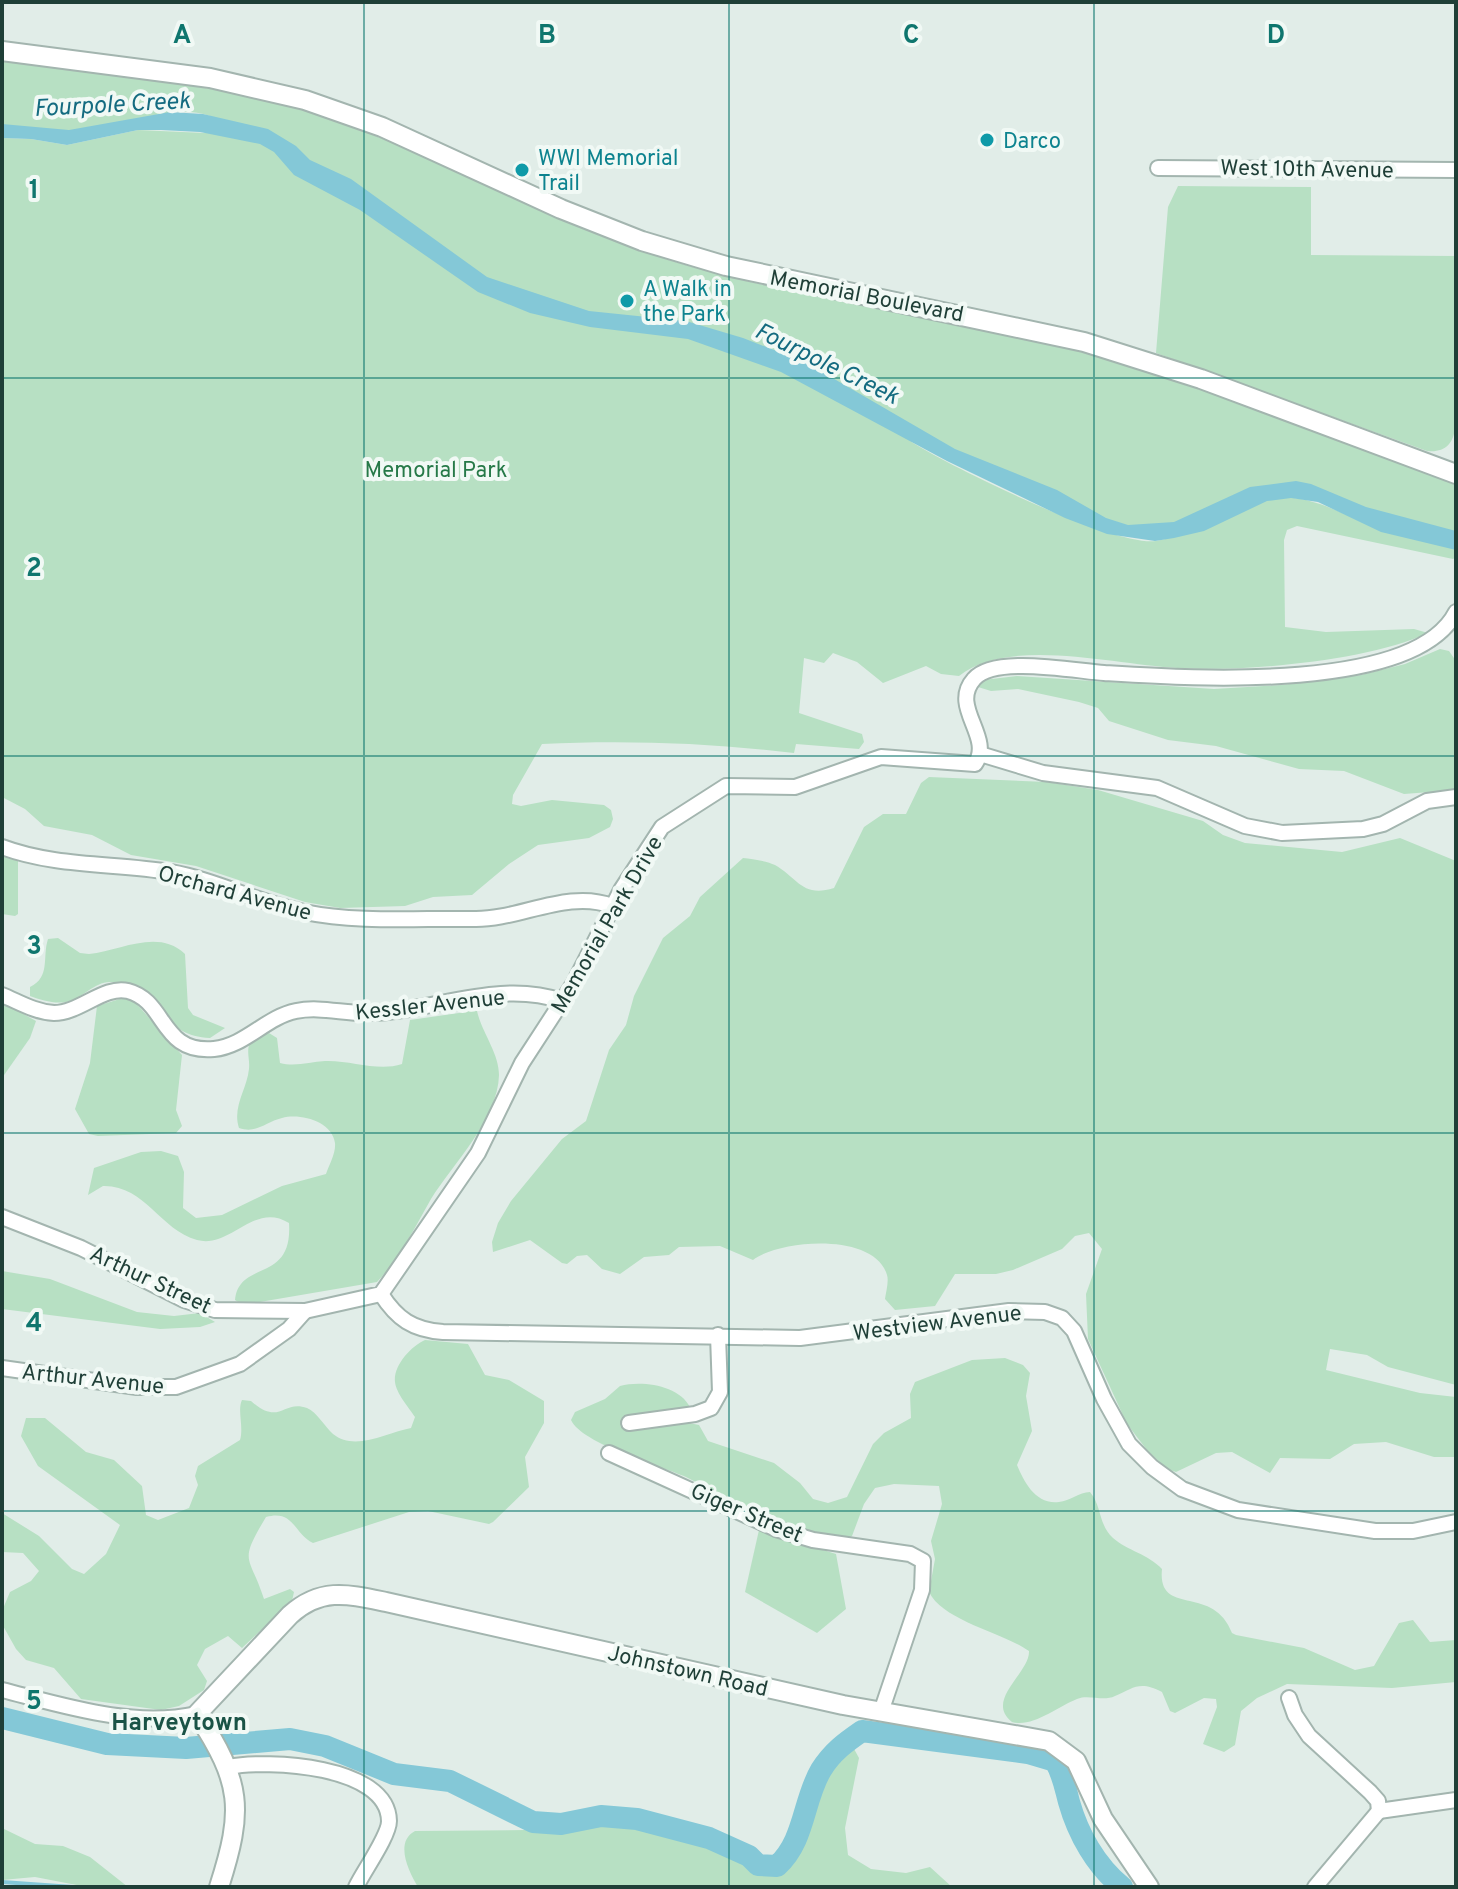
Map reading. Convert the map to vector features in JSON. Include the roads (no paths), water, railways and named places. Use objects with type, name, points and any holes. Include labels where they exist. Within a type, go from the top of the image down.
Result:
[{"type":"street","name":"Memorial Boulevard","points":[[2,51],[210,78],[305,100],[382,127],[561,209],[642,241],[738,268],[1084,342],[1201,379],[1456,474]]},
{"type":"street","name":"West 10th Avenue","points":[[1158,168],[1456,170]]},
{"type":"street","points":[[1456,612],[1440,634],[1418,648],[1340,670],[1214,678],[1026,666],[990,669],[973,679],[966,697],[980,754],[1052,775],[1157,788],[1245,826],[1282,833],[1374,827],[1437,799],[1456,797]]},
{"type":"street","name":"Memorial Park Drive","points":[[381,1294],[478,1153],[512,1080],[562,1001],[612,906],[662,827],[726,786],[795,787],[881,757],[969,766],[975,764],[980,754]]},
{"type":"street","name":"Orchard Avenue","points":[[2,847],[48,858],[173,873],[303,912],[333,916],[491,920],[568,903],[592,902],[612,906]]},
{"type":"street","name":"Kessler Avenue","points":[[2,995],[54,1013],[77,1009],[113,992],[130,991],[148,1003],[174,1038],[184,1045],[206,1049],[228,1046],[297,1011],[381,1013],[490,995],[543,997],[562,1001]]},
{"type":"street","name":"Arthur Street","points":[[2,1217],[81,1248],[199,1306],[230,1313],[305,1311]]},
{"type":"street","points":[[305,1311],[381,1294]]},
{"type":"street","name":"Westview Avenue","points":[[381,1294],[401,1320],[428,1331],[813,1337],[1009,1311],[1045,1312],[1062,1318],[1074,1331],[1108,1409],[1129,1444],[1152,1467],[1182,1489],[1238,1510],[1375,1531],[1413,1531],[1456,1522]]},
{"type":"street","name":"Arthur Avenue","points":[[2,1368],[137,1387],[176,1387],[240,1364],[289,1329],[305,1311]]},
{"type":"street","points":[[629,1423],[695,1414],[711,1408],[720,1392],[718,1335]]},
{"type":"street","name":"Giger Street","points":[[609,1453],[776,1529],[813,1540],[910,1554],[923,1561],[922,1590],[881,1712]]},
{"type":"street","name":"Johnstown Road","points":[[197,1714],[290,1615],[307,1601],[329,1593],[372,1599],[881,1712],[1037,1738],[1058,1746],[1076,1761],[1103,1819],[1149,1887]]},
{"type":"street","points":[[2,1690],[121,1716],[158,1719],[197,1714],[227,1762],[234,1781],[236,1815],[219,1887]]},
{"type":"street","points":[[1289,1698],[1301,1726],[1370,1792],[1378,1801],[1379,1811]]},
{"type":"street","points":[[227,1762],[270,1762],[309,1767],[351,1780],[378,1795],[387,1812],[387,1830],[356,1887]]},
{"type":"street","points":[[1317,1886],[1379,1811],[1456,1800]]},
{"type":"water","points":[[170,112],[203,114],[268,129],[296,146],[310,160],[351,179],[487,277],[589,311],[686,321],[743,338],[805,362],[955,449],[1057,490],[1106,518],[1128,525],[1174,522],[1250,487],[1296,481],[1311,484],[1366,507],[1456,531],[1456,550],[1381,532],[1318,502],[1291,498],[1267,501],[1204,531],[1174,538],[1155,541],[1107,534],[1065,518],[947,461],[781,372],[688,339],[590,327],[530,313],[478,292],[360,210],[294,175],[274,152],[260,144],[200,132],[161,130],[138,130],[67,145],[2,138],[2,124],[69,130]]},
{"type":"waterway","points":[[2,1718],[107,1744],[186,1748],[290,1739],[325,1746],[394,1774],[450,1781],[533,1822],[561,1824],[601,1816],[637,1819],[709,1838],[749,1856],[758,1865],[777,1866],[793,1845],[821,1770],[845,1743],[862,1731],[1028,1753],[1055,1761],[1083,1837],[1096,1859],[1122,1887]]},
{"type":"waterway","points":[[2,1882],[73,1887]]},
{"type":"place","name":"Darco","points":[[987,140]]},
{"type":"place","name":"WWI Memorial Trail","points":[[522,170]]},
{"type":"place","name":"A Walk in the Park","points":[[627,301]]},
{"type":"district","name":"Harveytown","points":[[179,1722]]},
{"type":"water label","name":"Fourpole Creek","points":[[112,104]]},
{"type":"water label","name":"Fourpole Creek","points":[[827,363]]},
{"type":"park label","name":"Memorial Park","points":[[436,469]]}]
